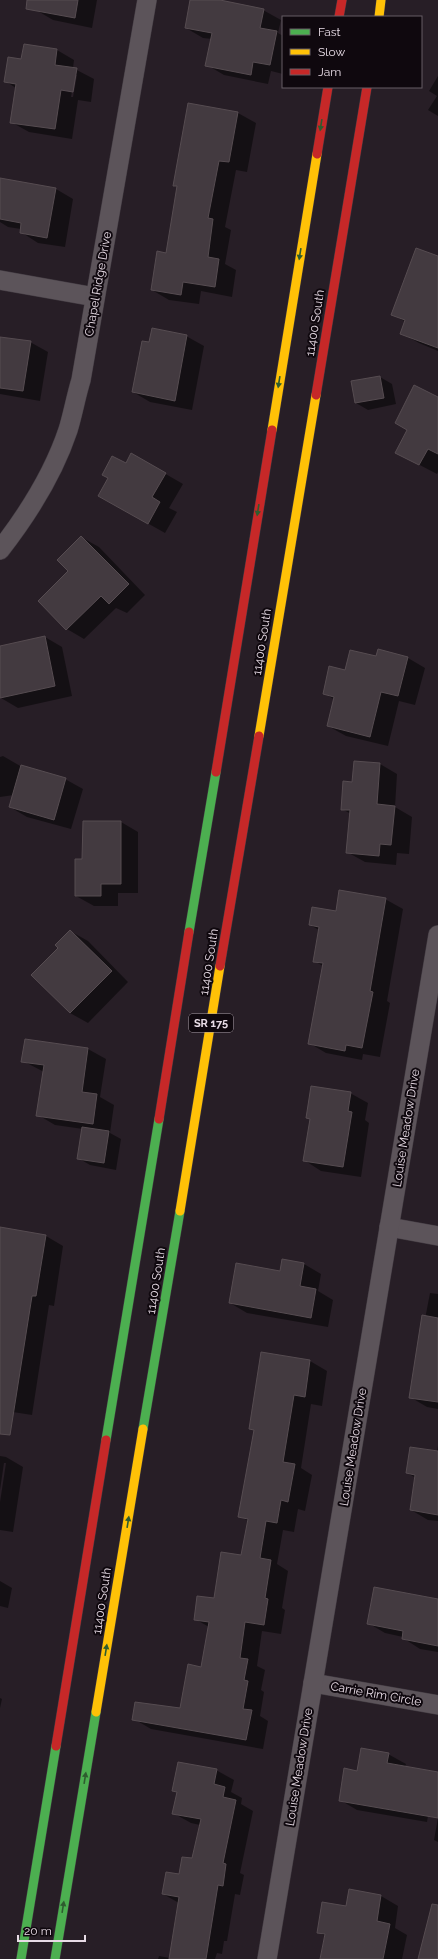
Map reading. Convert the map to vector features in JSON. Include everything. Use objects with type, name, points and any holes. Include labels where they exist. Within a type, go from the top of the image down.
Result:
[{"type":"main road","points":[[339,16],[342,0]]},
{"type":"main road","points":[[378,16],[381,0]]},
{"type":"main road","name":"11400 South","points":[[21,1959],[328,88]]},
{"type":"main road","name":"11400 South","points":[[55,1959],[367,88]]},
{"type":"street","name":"Chapel Ridge Drive","points":[[0,550],[24,519],[48,477],[68,431],[81,380],[147,0]]},
{"type":"street","points":[[0,280],[95,297]]},
{"type":"street","name":"Louise Meadow Drive","points":[[267,1959],[438,935]]},
{"type":"street","points":[[389,1227],[438,1236]]},
{"type":"street","name":"Carrie Rim Circle","points":[[313,1683],[438,1705]]},
{"type":"building","points":[[27,0],[78,0],[75,18],[26,9]]},
{"type":"building","points":[[190,0],[220,0],[264,9],[260,28],[277,31],[270,65],[253,62],[251,75],[205,66],[212,33],[185,28]]},
{"type":"building","points":[[24,44],[57,49],[55,65],[77,68],[73,92],[61,90],[55,129],[10,123],[16,84],[4,82],[8,57],[21,59]]},
{"type":"building","points":[[188,103],[238,112],[229,162],[219,161],[208,218],[213,219],[208,257],[219,259],[215,287],[183,282],[181,295],[151,290],[157,251],[166,253],[177,186],[173,186]]},
{"type":"building","points":[[0,178],[56,188],[47,238],[20,233],[21,223],[0,219]]},
{"type":"building","points":[[416,248],[438,256],[438,348],[400,334],[405,320],[391,315]]},
{"type":"building","points":[[152,328],[187,335],[175,401],[132,392],[142,341],[149,342]]},
{"type":"building","points":[[0,337],[31,341],[23,391],[0,388]]},
{"type":"building","points":[[380,376],[384,398],[355,403],[351,381]]},
{"type":"building","points":[[414,385],[438,397],[438,454],[428,449],[419,465],[395,453],[407,430],[395,423]]},
{"type":"building","points":[[131,453],[166,473],[152,497],[160,502],[148,524],[98,496],[108,478],[102,475],[112,456],[126,463]]},
{"type":"building","points":[[81,536],[129,584],[109,604],[101,596],[66,630],[38,601],[68,571],[57,560]]},
{"type":"building","points":[[45,636],[55,686],[0,698],[0,646]]},
{"type":"building","points":[[378,649],[408,657],[398,696],[381,692],[370,737],[327,726],[334,697],[323,694],[329,666],[345,670],[350,650],[376,656]]},
{"type":"building","points":[[354,761],[380,763],[377,804],[395,806],[391,845],[380,844],[379,856],[346,853],[350,810],[341,810],[343,781],[352,782]]},
{"type":"building","points":[[21,765],[66,778],[54,820],[9,807]]},
{"type":"building","points":[[83,821],[121,821],[121,884],[101,884],[101,896],[75,896],[75,859],[82,859]]},
{"type":"building","points":[[339,890],[386,898],[370,991],[373,992],[362,1048],[346,1045],[345,1051],[308,1044],[323,963],[313,962],[319,927],[309,925],[312,907],[336,911]]},
{"type":"building","points":[[70,930],[112,971],[70,1013],[31,975],[58,948],[55,945]]},
{"type":"building","points":[[25,1039],[88,1048],[82,1092],[97,1094],[93,1124],[36,1116],[44,1065],[21,1062]]},
{"type":"building","points":[[311,1086],[351,1092],[348,1111],[352,1112],[343,1167],[303,1161],[310,1119],[306,1118]]},
{"type":"building","points":[[82,1127],[109,1131],[104,1163],[77,1159]]},
{"type":"building","points":[[0,1227],[46,1235],[36,1296],[32,1296],[10,1435],[0,1434]]},
{"type":"building","points":[[282,1259],[304,1263],[300,1286],[316,1289],[311,1318],[229,1303],[236,1263],[280,1271]]},
{"type":"building","points":[[422,1315],[438,1318],[438,1402],[409,1398]]},
{"type":"building","points":[[261,1352],[310,1360],[305,1397],[294,1395],[283,1462],[295,1464],[288,1502],[281,1500],[277,1523],[266,1521],[260,1558],[271,1560],[265,1598],[268,1599],[264,1625],[245,1622],[240,1658],[248,1659],[244,1680],[248,1681],[243,1709],[252,1710],[246,1740],[132,1720],[135,1702],[180,1708],[188,1664],[201,1667],[209,1622],[194,1620],[197,1596],[214,1598],[221,1552],[241,1555],[248,1519],[238,1517],[254,1430],[249,1429]]},
{"type":"building","points":[[410,1447],[438,1451],[438,1515],[410,1510],[415,1475],[406,1473]]},
{"type":"building","points":[[374,1587],[438,1599],[438,1646],[402,1639],[403,1631],[367,1624]]},
{"type":"building","points":[[361,1748],[389,1753],[387,1763],[438,1772],[438,1818],[339,1801],[344,1768],[357,1771]]},
{"type":"building","points":[[178,1762],[217,1769],[214,1784],[225,1787],[223,1797],[236,1800],[223,1863],[226,1864],[223,1886],[218,1885],[206,1959],[169,1959],[179,1897],[162,1894],[166,1872],[179,1874],[182,1857],[192,1858],[201,1819],[172,1814],[177,1792],[172,1791]]},
{"type":"building","points":[[349,1889],[381,1895],[377,1921],[390,1924],[383,1959],[320,1959],[325,1934],[317,1933],[322,1902],[346,1906]]},
{"type":"building","points":[[432,1904],[438,1905],[438,1959],[418,1959]]},
{"type":"traffic: fast","points":[[189,932],[216,772]]},
{"type":"traffic: fast","points":[[106,1440],[159,1119]]},
{"type":"traffic: fast","points":[[143,1429],[180,1211]]},
{"type":"traffic: fast","points":[[55,1959],[96,1712]]},
{"type":"traffic: fast","points":[[21,1959],[56,1746]]},
{"type":"traffic: slow","points":[[379,16],[381,0]]},
{"type":"traffic: slow","points":[[272,430],[317,154]]},
{"type":"traffic: slow","points":[[259,736],[316,395]]},
{"type":"traffic: slow","points":[[180,1211],[220,966]]},
{"type":"traffic: slow","points":[[96,1712],[143,1429]]},
{"type":"traffic: jam","points":[[339,16],[342,0]]},
{"type":"traffic: jam","points":[[317,154],[328,88]]},
{"type":"traffic: jam","points":[[316,395],[367,88]]},
{"type":"traffic: jam","points":[[216,772],[272,430]]},
{"type":"traffic: jam","points":[[220,966],[259,736]]},
{"type":"traffic: jam","points":[[159,1119],[189,932]]},
{"type":"traffic: jam","points":[[56,1746],[106,1440]]}]
